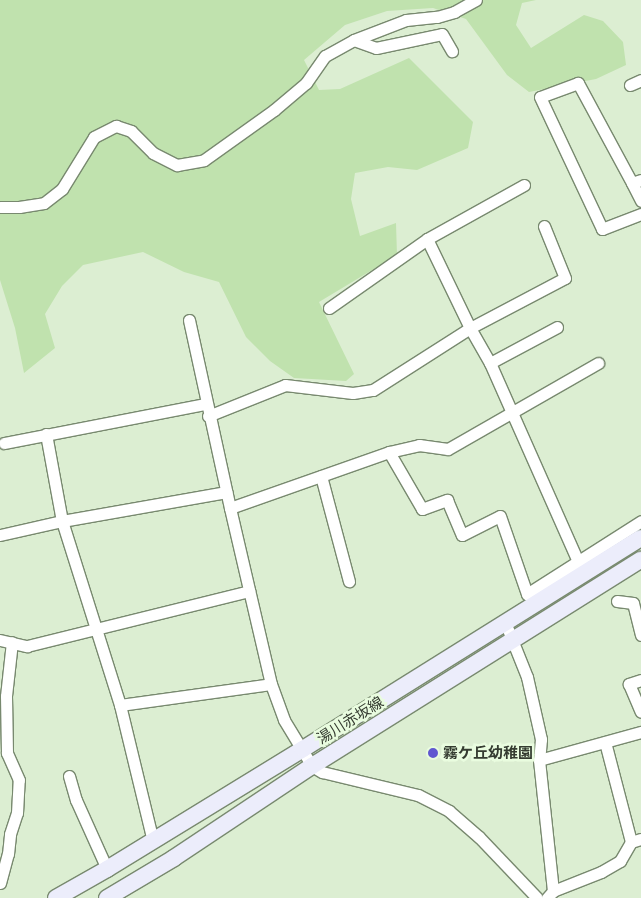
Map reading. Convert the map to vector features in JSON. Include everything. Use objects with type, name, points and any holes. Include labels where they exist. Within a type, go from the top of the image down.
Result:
[{"type":"main road","name":"湯川赤坂線","points":[[56,898],[107,869],[303,749],[641,538]]},
{"type":"main road","name":"湯川赤坂線","points":[[108,898],[174,858],[312,766],[641,560]]},
{"type":"street","points":[[0,207],[19,208],[44,203],[62,189],[94,138],[116,126],[131,131],[153,153],[177,165],[204,160],[274,110],[306,83],[325,56],[354,40],[406,20],[437,17],[454,12],[476,0]]},
{"type":"street","points":[[354,40],[376,48],[442,34],[452,50]]},
{"type":"street","points":[[641,201],[637,182],[578,84],[540,97],[602,229],[641,214]]},
{"type":"street","points":[[329,308],[427,239],[524,185]]},
{"type":"street","points":[[208,416],[285,386],[353,393],[373,390],[470,328],[564,278],[544,226]]},
{"type":"street","points":[[427,239],[470,328],[490,363],[578,562]]},
{"type":"street","points":[[189,320],[205,404],[271,684],[284,720],[312,766],[322,772],[418,794],[435,801],[479,837],[537,898]]},
{"type":"street","points":[[490,363],[556,328]]},
{"type":"street","points":[[230,508],[389,452],[419,445],[448,449],[598,363]]},
{"type":"street","points":[[4,443],[205,404]]},
{"type":"street","points":[[46,434],[62,521],[120,705],[153,841]]},
{"type":"street","points":[[389,452],[422,509],[447,500],[462,535],[500,516],[527,594],[641,521]]},
{"type":"street","points":[[321,476],[349,581]]},
{"type":"street","points":[[0,535],[62,521],[226,492]]},
{"type":"street","points":[[0,883],[8,854],[10,834],[17,813],[19,780],[6,753],[6,641],[27,646],[249,591]]},
{"type":"street","points":[[616,601],[633,603],[641,635]]},
{"type":"street","points":[[505,622],[527,677],[541,739],[539,760],[550,895],[602,872],[620,861],[636,841],[605,742]]},
{"type":"street","points":[[641,680],[629,684],[641,712]]},
{"type":"street","points":[[120,705],[271,684]]},
{"type":"street","points":[[539,760],[641,732]]},
{"type":"street","points":[[68,776],[76,800],[107,869]]},
{"type":"green space","points":[[0,0],[536,0],[522,3],[516,25],[531,48],[584,15],[603,21],[623,42],[626,65],[596,79],[529,92],[507,75],[466,19],[433,8],[387,11],[345,25],[304,60],[319,90],[340,89],[409,58],[473,122],[468,148],[417,170],[388,167],[355,173],[351,199],[360,236],[396,223],[397,255],[319,302],[354,374],[346,381],[294,378],[270,361],[246,337],[219,282],[184,272],[143,252],[83,265],[62,286],[45,314],[55,348],[24,373],[15,328],[0,280]]},
{"type":"place","name":"霧ケ丘幼稚園","points":[[433,753]]}]
